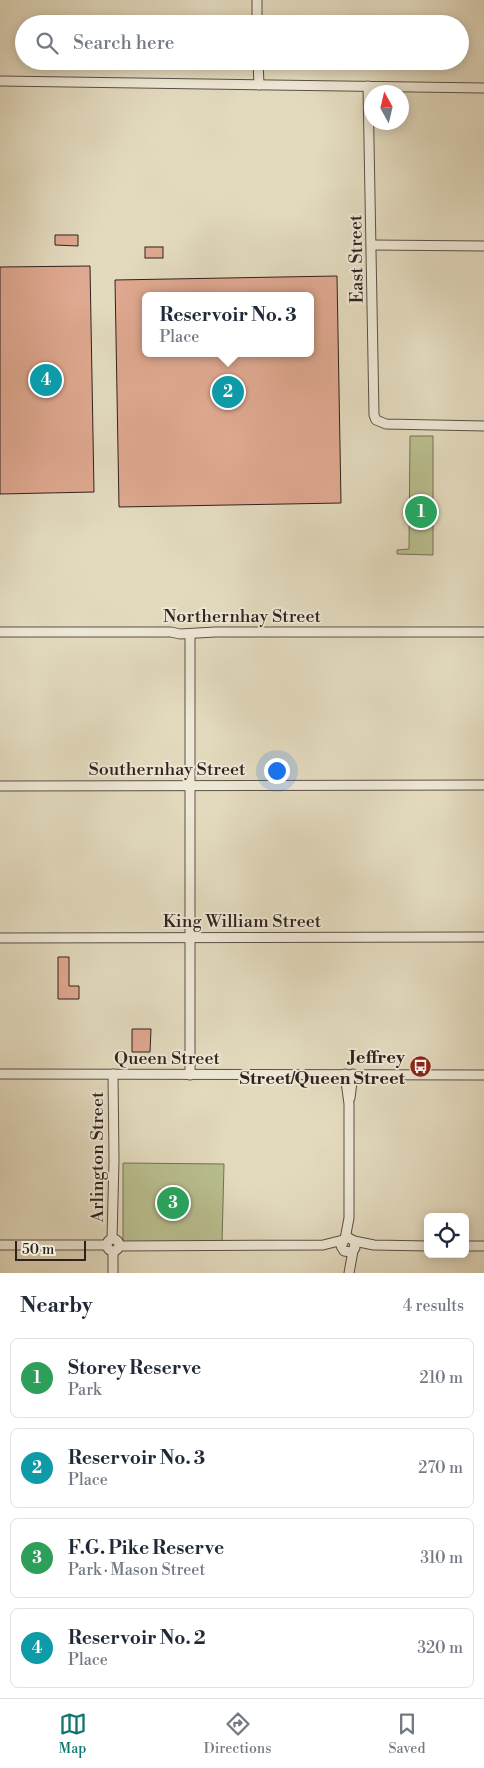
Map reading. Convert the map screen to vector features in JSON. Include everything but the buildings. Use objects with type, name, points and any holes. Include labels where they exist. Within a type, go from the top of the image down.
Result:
[{"type":"street","points":[[257,0],[257,15]]},
{"type":"street","points":[[258,70],[259,85]]},
{"type":"street","points":[[0,81],[364,86]]},
{"type":"street","points":[[409,87],[484,88]]},
{"type":"street","name":"East Street","points":[[369,130],[374,415],[376,420],[386,424],[484,426]]},
{"type":"street","points":[[372,245],[484,246]]},
{"type":"street","name":"Northernhay Street","points":[[0,632],[161,632],[190,634],[232,632],[484,632]]},
{"type":"street","points":[[190,634],[190,1075]]},
{"type":"street","name":"Southernhay Street","points":[[0,786],[484,785]]},
{"type":"street","name":"King William Street","points":[[0,938],[484,937]]},
{"type":"street","name":"Queen Street","points":[[0,1074],[484,1075]]},
{"type":"street","name":"Arlington Street","points":[[112,1273],[113,1074]]},
{"type":"street","points":[[349,1074],[349,1272]]},
{"type":"street","points":[[0,1244],[424,1246]]},
{"type":"street","points":[[469,1246],[484,1246]]},
{"type":"green space","points":[[410,436],[433,436],[433,555],[397,554],[397,550],[409,549]]},
{"type":"green space","points":[[123,1163],[224,1164],[222,1243],[123,1243]]},
{"type":"place","name":"Reservoir No. 2","points":[[46,380]]},
{"type":"place","name":"Reservoir No. 3","points":[[228,392]]},
{"type":"place","name":"Storey Reserve","points":[[421,512]]},
{"type":"place","name":"Jeffrey Street/Queen Street","points":[[421,1067]]},
{"type":"place","name":"F.G. Pike Reserve","points":[[173,1203]]}]
